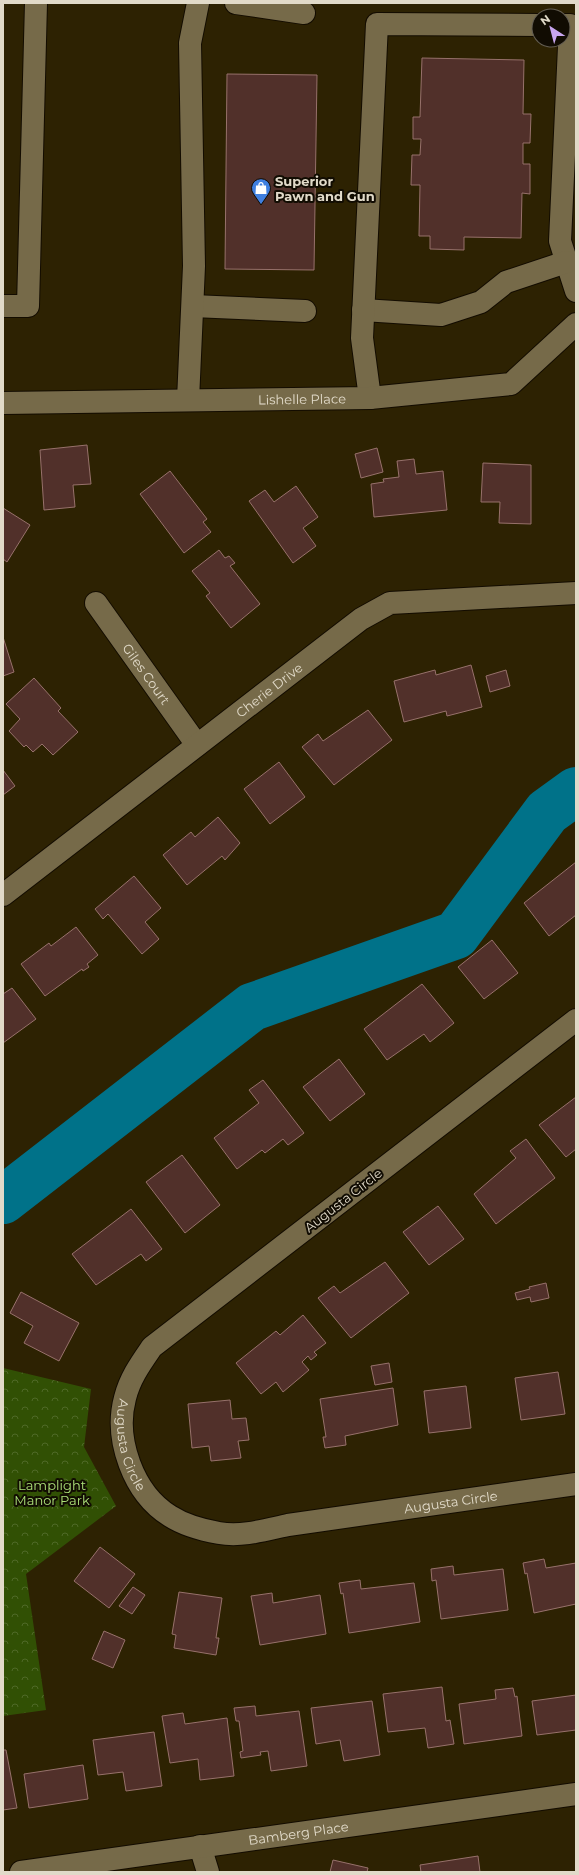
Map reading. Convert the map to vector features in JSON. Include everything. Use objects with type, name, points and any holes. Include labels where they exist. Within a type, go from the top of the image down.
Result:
[{"type":"street","points":[[3,306],[28,306],[36,3]]},
{"type":"street","points":[[188,400],[194,266],[190,43],[198,3]]},
{"type":"street","points":[[236,3],[304,13]]},
{"type":"street","points":[[370,398],[362,338],[377,24],[531,25]]},
{"type":"street","points":[[569,48],[560,241],[576,291]]},
{"type":"street","points":[[363,310],[441,315],[481,302],[506,282],[566,262]]},
{"type":"street","points":[[193,306],[305,311]]},
{"type":"street","name":"Lishelle Place","points":[[3,403],[370,398],[511,384],[576,324]]},
{"type":"street","name":"Cherie Drive","points":[[3,895],[361,619],[390,603],[576,593]]},
{"type":"street","name":"Giles Court","points":[[96,603],[197,744]]},
{"type":"street","name":"Augusta Circle","points":[[576,1020],[152,1347],[133,1373],[124,1398],[121,1420],[124,1446],[132,1471],[146,1494],[169,1516],[190,1526],[220,1533],[250,1534],[288,1525],[576,1484]]},
{"type":"street","name":"Bamberg Place","points":[[21,1872],[576,1794]]},
{"type":"street","points":[[200,1846],[208,1872]]},
{"type":"green space","name":"Lamplight Manor Park","points":[[3,1368],[91,1389],[84,1447],[116,1506],[26,1574],[46,1710],[3,1716]]},
{"type":"building","points":[[422,58],[524,60],[523,114],[531,114],[530,143],[523,143],[523,164],[530,164],[530,194],[522,193],[521,238],[464,237],[464,250],[430,249],[430,236],[419,236],[420,185],[411,185],[412,155],[420,155],[421,139],[413,139],[413,117],[420,117]]},
{"type":"building","points":[[227,74],[317,75],[314,270],[225,269]]},
{"type":"building","points":[[87,445],[91,484],[73,485],[75,507],[44,510],[40,450]]},
{"type":"building","points":[[377,448],[383,472],[361,478],[355,454]]},
{"type":"building","points":[[414,459],[416,474],[443,471],[447,510],[374,517],[371,484],[384,482],[383,479],[399,477],[397,461]]},
{"type":"building","points":[[483,463],[531,465],[531,524],[499,523],[500,502],[481,502]]},
{"type":"building","points":[[170,471],[207,519],[203,522],[211,532],[184,553],[140,494]]},
{"type":"building","points":[[296,486],[318,517],[303,528],[316,546],[293,563],[249,501],[265,490],[274,502]]},
{"type":"building","points":[[3,508],[30,525],[7,562],[3,559]]},
{"type":"building","points":[[219,550],[225,558],[229,556],[235,563],[230,566],[260,604],[231,628],[206,596],[210,593],[192,571]]},
{"type":"building","points":[[3,637],[14,672],[3,676]]},
{"type":"building","points":[[471,665],[482,707],[447,716],[446,711],[404,722],[394,681],[435,670],[436,675]]},
{"type":"building","points":[[506,670],[510,686],[490,692],[486,676]]},
{"type":"building","points":[[34,678],[61,708],[58,711],[78,732],[53,755],[42,744],[33,752],[26,745],[24,747],[9,731],[20,719],[6,704]]},
{"type":"building","points":[[368,710],[392,740],[334,785],[302,747],[318,734],[323,741]]},
{"type":"building","points":[[279,762],[305,797],[270,824],[244,789]]},
{"type":"building","points":[[3,770],[15,786],[3,795]]},
{"type":"building","points":[[218,817],[240,843],[225,860],[222,856],[187,885],[163,855],[191,832],[195,837]]},
{"type":"building","points":[[576,862],[576,915],[549,936],[524,903]]},
{"type":"building","points":[[134,876],[161,908],[145,922],[159,939],[142,954],[108,914],[103,919],[95,909]]},
{"type":"building","points":[[76,927],[98,955],[87,964],[89,967],[83,971],[82,969],[45,996],[21,964],[49,943],[51,946]]},
{"type":"building","points":[[492,940],[518,973],[484,999],[458,967]]},
{"type":"building","points":[[422,984],[454,1023],[430,1042],[424,1034],[387,1060],[364,1029]]},
{"type":"building","points":[[12,988],[36,1019],[3,1043],[3,994]]},
{"type":"building","points":[[339,1059],[365,1094],[330,1121],[303,1087]]},
{"type":"building","points":[[263,1080],[304,1133],[288,1145],[283,1139],[265,1153],[262,1150],[237,1169],[214,1138],[259,1103],[249,1090]]},
{"type":"building","points":[[576,1097],[576,1149],[566,1157],[539,1125]]},
{"type":"building","points":[[526,1139],[555,1178],[496,1224],[474,1194],[516,1158],[510,1151]]},
{"type":"building","points":[[182,1155],[220,1205],[185,1233],[146,1182]]},
{"type":"building","points":[[438,1206],[464,1239],[429,1265],[403,1232]]},
{"type":"building","points":[[131,1209],[162,1249],[146,1261],[141,1254],[96,1285],[72,1254]]},
{"type":"building","points":[[385,1262],[409,1293],[351,1338],[318,1298],[334,1286],[340,1293]]},
{"type":"building","points":[[546,1283],[549,1298],[531,1302],[530,1297],[517,1300],[515,1293],[530,1289],[529,1287]]},
{"type":"building","points":[[21,1292],[79,1323],[59,1361],[24,1343],[33,1326],[10,1313]]},
{"type":"building","points":[[303,1315],[326,1343],[314,1352],[317,1355],[311,1360],[308,1356],[302,1362],[309,1370],[283,1392],[276,1382],[261,1394],[236,1363],[276,1331],[280,1335]]},
{"type":"building","points":[[389,1363],[392,1382],[375,1385],[371,1366]]},
{"type":"building","points":[[558,1372],[565,1414],[521,1420],[515,1378]]},
{"type":"building","points":[[466,1386],[471,1428],[429,1433],[424,1391]]},
{"type":"building","points":[[393,1388],[398,1425],[345,1436],[346,1445],[325,1448],[323,1437],[326,1437],[320,1399]]},
{"type":"building","points":[[230,1400],[232,1419],[246,1418],[249,1440],[238,1441],[241,1458],[211,1461],[209,1446],[192,1448],[188,1404]]},
{"type":"building","points":[[100,1547],[135,1574],[109,1608],[74,1581]]},
{"type":"building","points":[[544,1559],[546,1568],[576,1563],[576,1604],[534,1613],[527,1573],[525,1574],[523,1563]]},
{"type":"building","points":[[453,1566],[454,1575],[503,1569],[508,1610],[441,1619],[436,1580],[432,1581],[431,1569]]},
{"type":"building","points":[[360,1580],[361,1589],[414,1583],[420,1622],[349,1633],[343,1593],[341,1594],[339,1583]]},
{"type":"building","points":[[133,1587],[145,1595],[132,1614],[119,1606]]},
{"type":"building","points":[[179,1592],[222,1598],[216,1638],[219,1638],[216,1655],[174,1648],[176,1635],[172,1634]]},
{"type":"building","points":[[272,1593],[273,1603],[320,1595],[326,1634],[260,1645],[251,1596]]},
{"type":"building","points":[[104,1631],[125,1640],[113,1668],[92,1659]]},
{"type":"building","points":[[442,1687],[446,1721],[450,1720],[454,1744],[428,1748],[425,1728],[388,1732],[383,1694]]},
{"type":"building","points":[[513,1688],[515,1697],[517,1696],[522,1736],[464,1744],[459,1704],[496,1699],[495,1690]]},
{"type":"building","points":[[576,1695],[576,1730],[537,1735],[532,1701]]},
{"type":"building","points":[[372,1701],[380,1755],[344,1761],[340,1740],[316,1744],[311,1708]]},
{"type":"building","points":[[255,1706],[256,1716],[299,1711],[307,1766],[271,1771],[268,1751],[260,1752],[261,1755],[241,1758],[240,1752],[243,1751],[239,1721],[236,1721],[234,1708]]},
{"type":"building","points":[[183,1713],[185,1724],[227,1718],[234,1776],[200,1780],[198,1759],[170,1763],[162,1716]]},
{"type":"building","points":[[154,1732],[162,1786],[126,1791],[123,1772],[98,1775],[93,1740]]},
{"type":"building","points":[[3,1750],[6,1750],[17,1808],[3,1810]]},
{"type":"building","points":[[83,1765],[88,1799],[29,1808],[24,1774]]},
{"type":"building","points":[[478,1856],[480,1872],[421,1872],[420,1865]]},
{"type":"building","points":[[333,1860],[368,1868],[367,1872],[330,1872]]},
{"type":"waterway","points":[[3,1200],[252,1007],[456,935],[547,812],[576,791]]},
{"type":"place","name":"Superior Pawn and Gun","points":[[261,205]]}]
